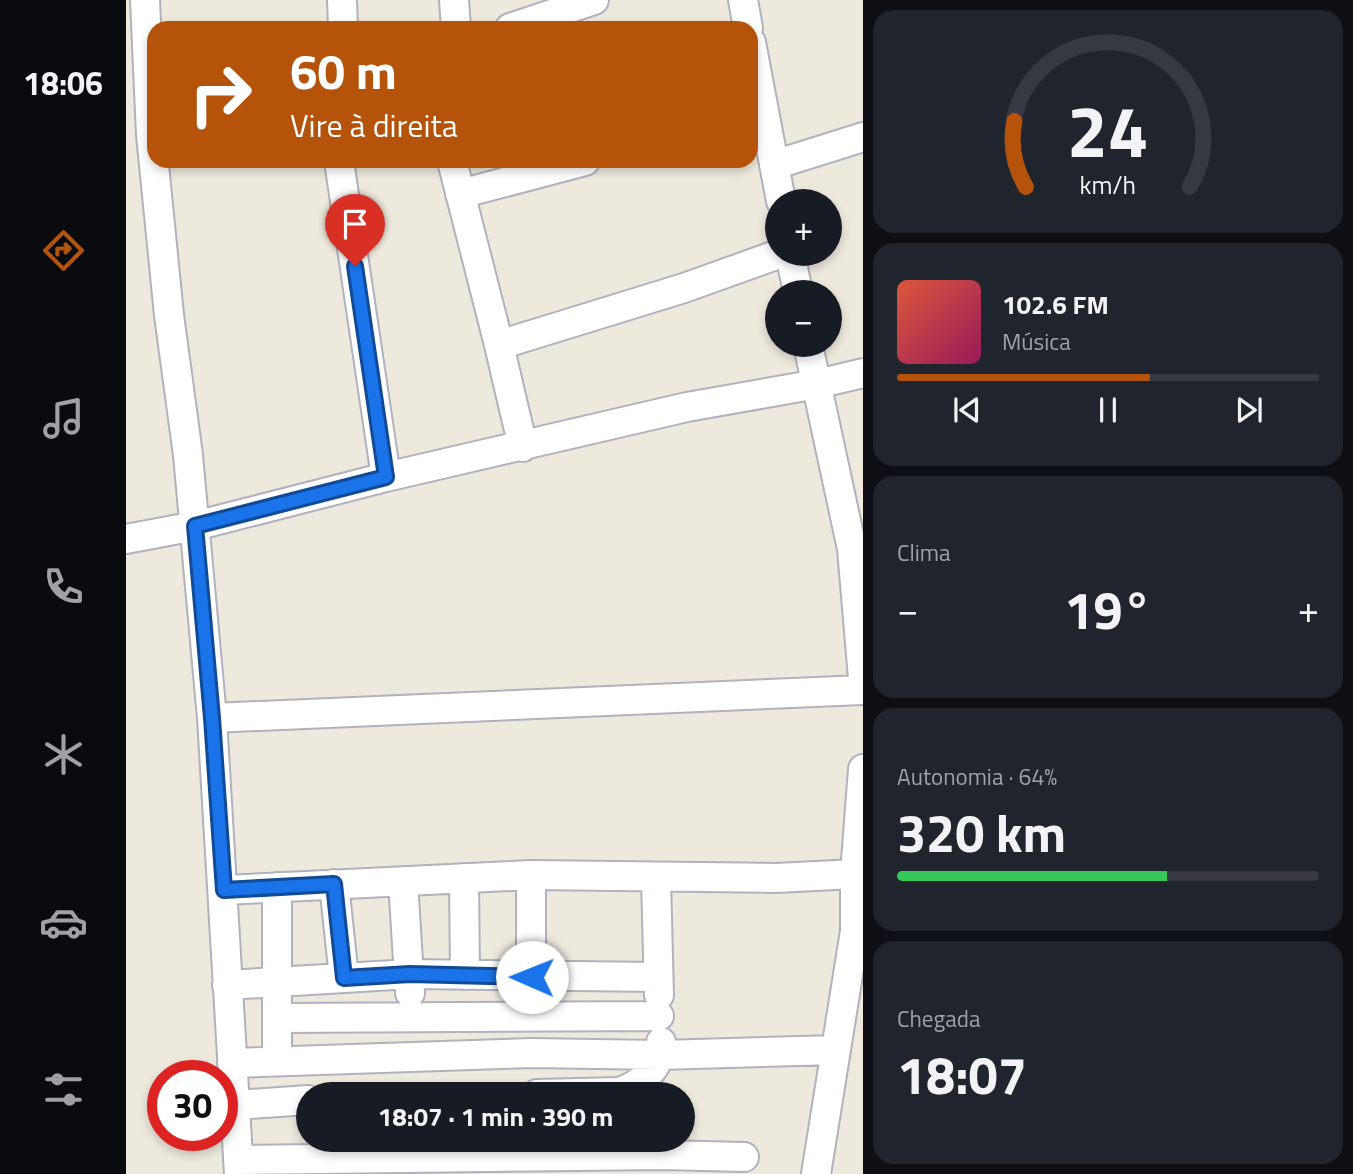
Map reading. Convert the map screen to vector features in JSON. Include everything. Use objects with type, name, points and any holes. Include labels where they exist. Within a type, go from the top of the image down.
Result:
[{"type":"street","points":[[145,0],[147,34]]},
{"type":"street","points":[[342,0],[344,21]]},
{"type":"street","points":[[454,0],[456,21]]},
{"type":"street","points":[[531,21],[594,0]]},
{"type":"street","points":[[743,0],[747,21]]},
{"type":"street","points":[[758,79],[778,189]]},
{"type":"street","points":[[774,165],[863,137]]},
{"type":"street","points":[[156,168],[169,315],[188,454],[212,718],[232,1060]]},
{"type":"street","points":[[340,168],[386,477]]},
{"type":"street","points":[[454,168],[523,447]]},
{"type":"street","points":[[460,194],[558,168]]},
{"type":"street","points":[[499,345],[684,288],[765,259]]},
{"type":"street","points":[[811,357],[857,548],[863,678]]},
{"type":"street","points":[[126,539],[195,526],[386,477],[687,407],[863,373]]},
{"type":"street","points":[[212,718],[863,690]]},
{"type":"street","points":[[816,1174],[855,931],[855,874],[863,769]]},
{"type":"street","points":[[224,890],[531,875],[656,879],[855,874]]},
{"type":"street","points":[[531,875],[531,1054]]},
{"type":"street","points":[[464,878],[465,975]]},
{"type":"street","points":[[642,1082],[662,1055],[656,879]]},
{"type":"street","points":[[403,881],[410,974],[411,1057]]},
{"type":"street","points":[[334,884],[344,978]]},
{"type":"street","points":[[277,1061],[278,887]]},
{"type":"street","points":[[227,985],[410,974],[658,977]]},
{"type":"street","points":[[278,1018],[660,1016]]},
{"type":"street","points":[[238,1063],[531,1054],[662,1055],[836,1050]]},
{"type":"street","points":[[238,1105],[296,1101]]},
{"type":"street","points":[[239,1167],[498,1166],[641,1156],[744,1157]]},
{"type":"route","points":[[355,266],[386,477],[195,526],[224,890],[334,884],[344,978],[410,974],[532,977]]}]
